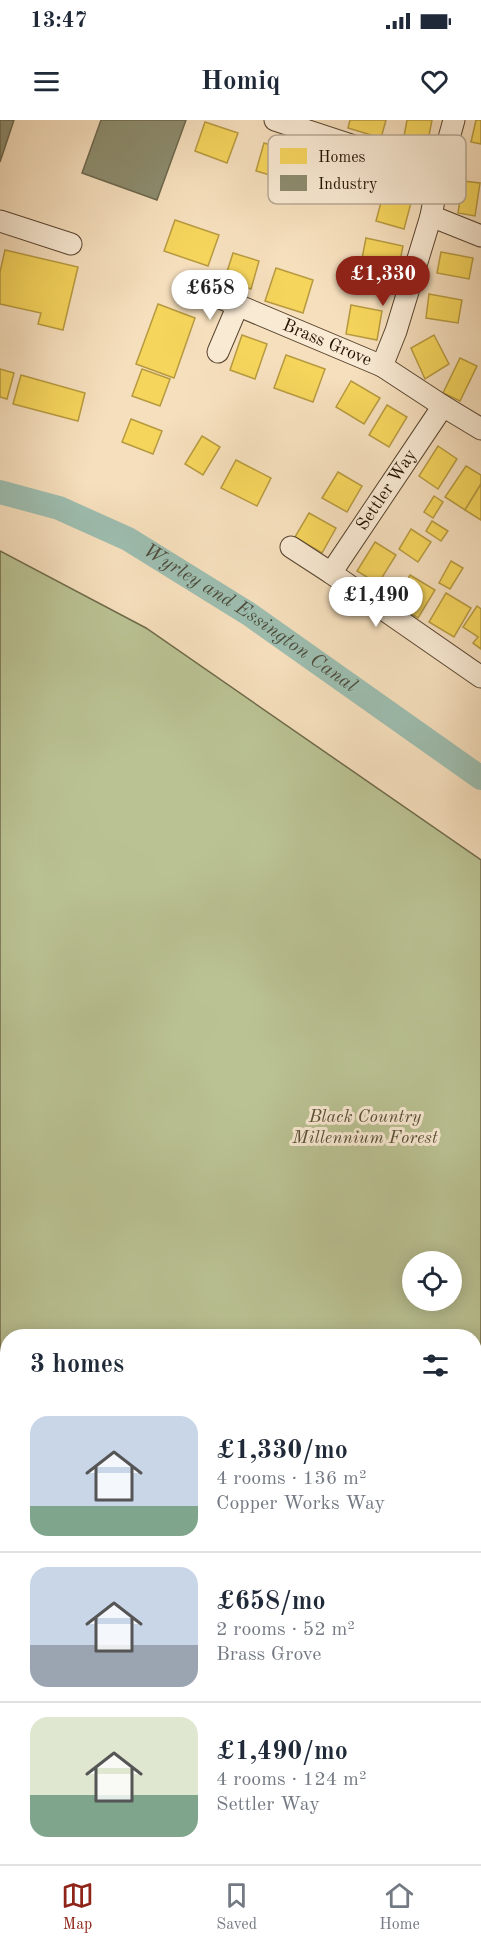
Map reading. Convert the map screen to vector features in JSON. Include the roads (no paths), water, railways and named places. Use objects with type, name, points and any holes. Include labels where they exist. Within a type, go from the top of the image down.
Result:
[{"type":"street","points":[[275,120],[326,128],[343,135]]},
{"type":"street","points":[[450,135],[454,120]]},
{"type":"street","points":[[382,366],[396,331],[433,204]]},
{"type":"street","points":[[430,216],[481,236]]},
{"type":"street","points":[[0,221],[71,243]]},
{"type":"street","name":"Brass Grove","points":[[211,294],[382,366],[481,429]]},
{"type":"street","points":[[218,352],[238,305]]},
{"type":"street","name":"Settler Way","points":[[332,573],[443,406]]},
{"type":"street","points":[[291,547],[481,677]]},
{"type":"waterway","name":"Wyrley and Essington Canal","points":[[0,492],[59,508],[128,539],[249,614],[481,778]]},
{"type":"park label","name":"Black Country Millennium Forest","points":[[365,1127]]}]
